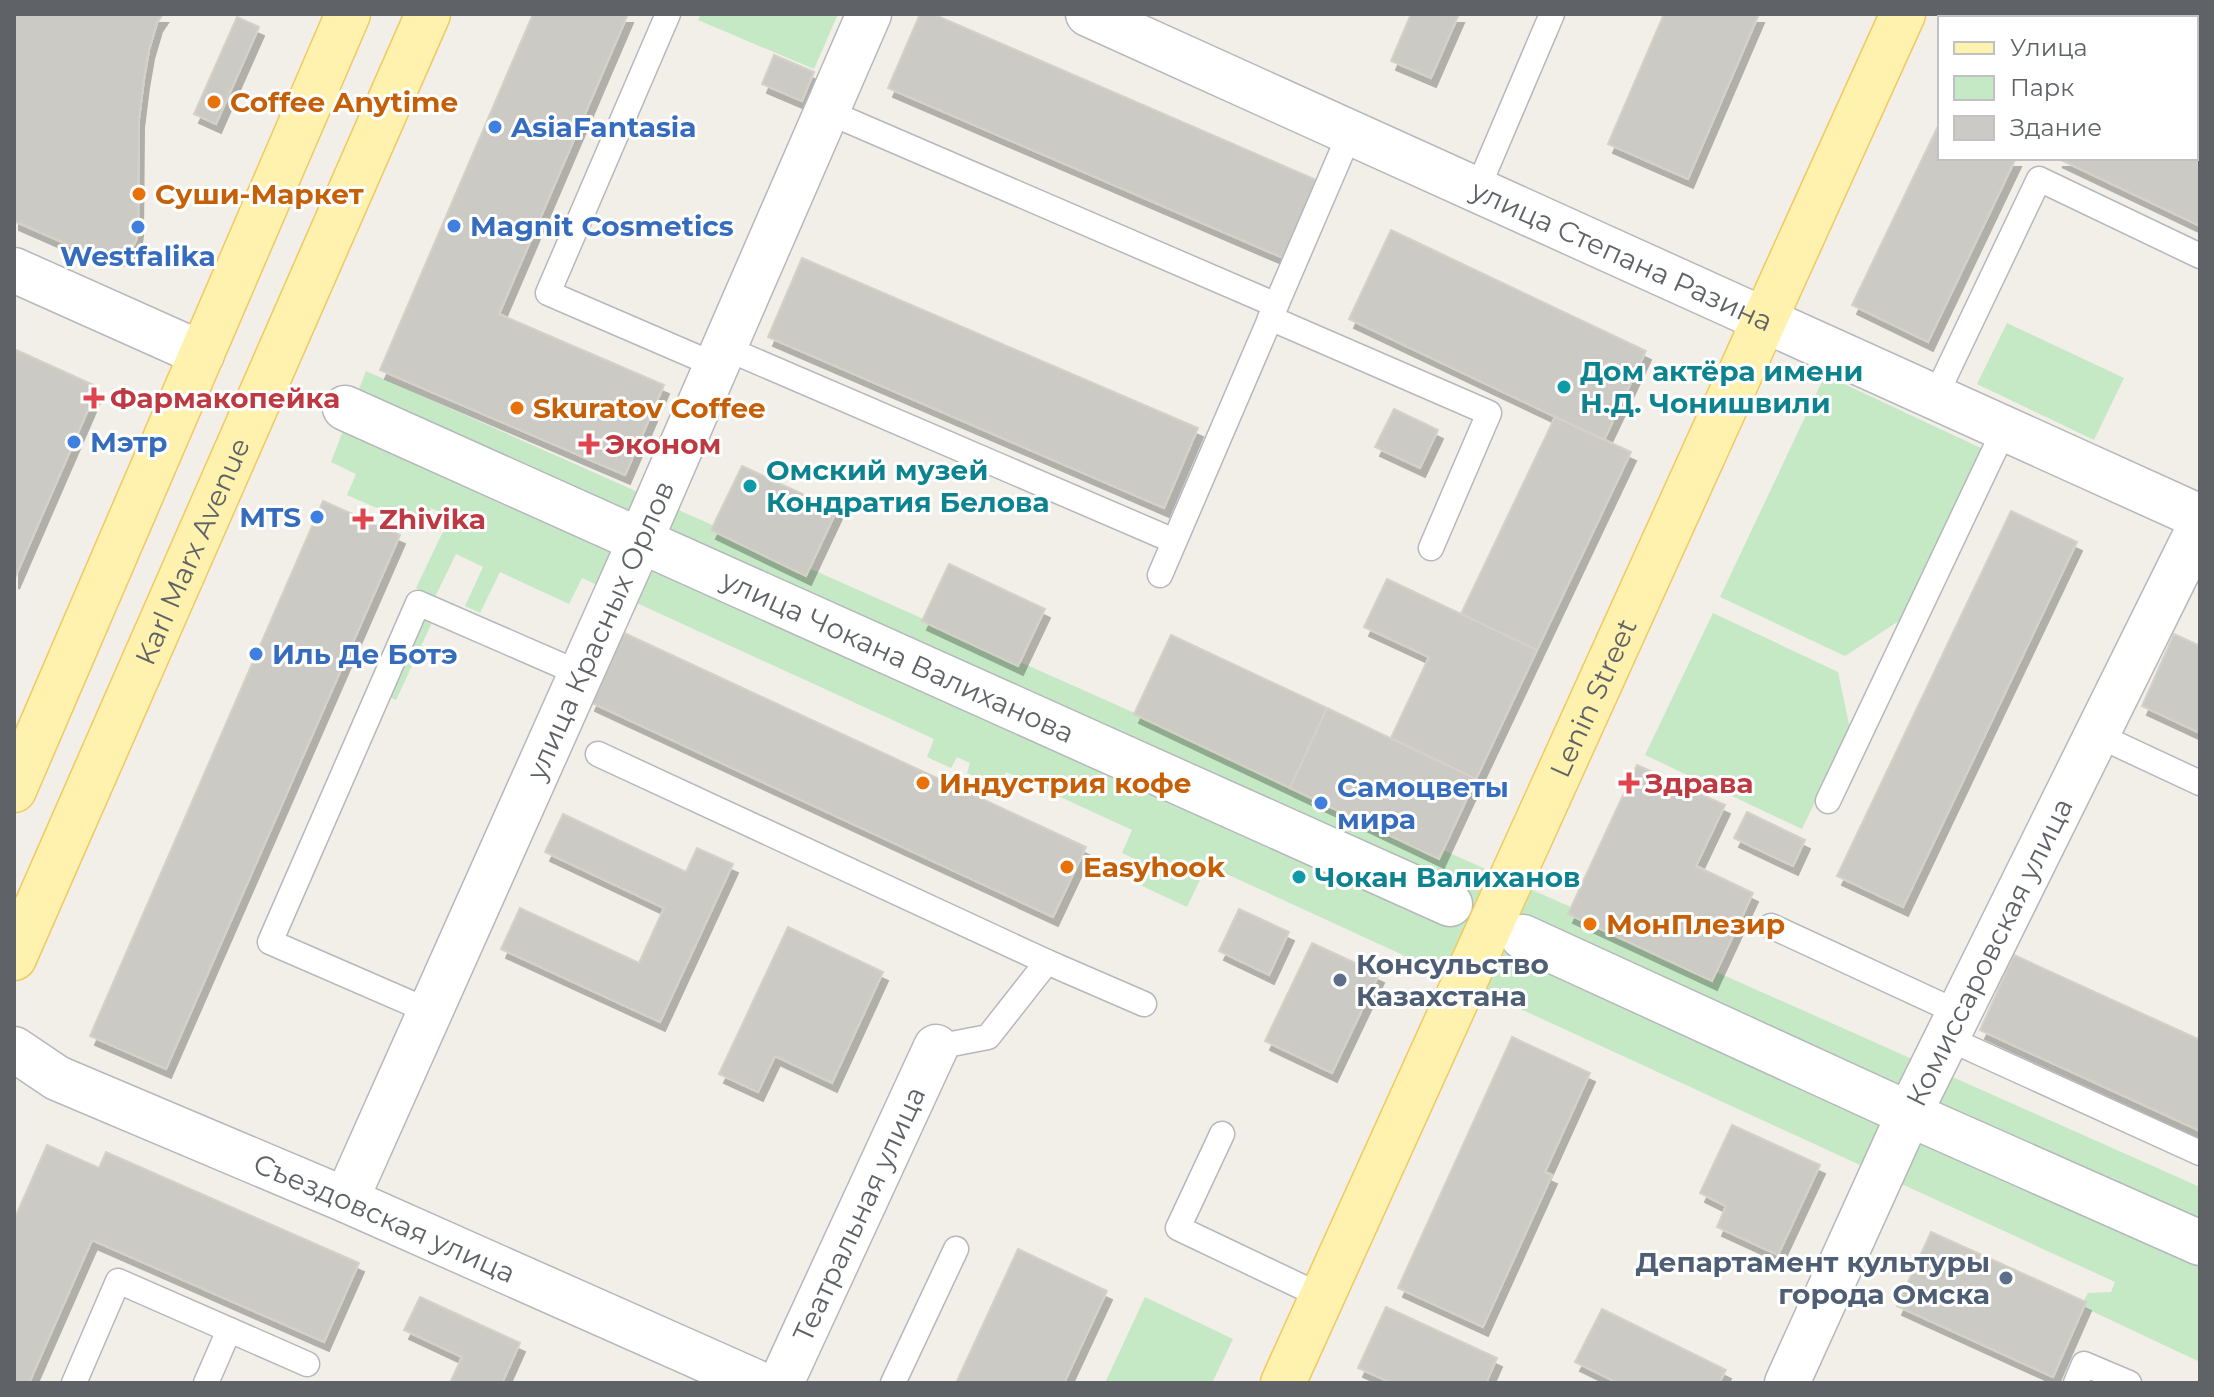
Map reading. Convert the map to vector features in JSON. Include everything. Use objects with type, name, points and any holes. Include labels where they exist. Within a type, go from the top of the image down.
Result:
[{"type":"main road","points":[[14,790],[348,14]]},
{"type":"main road","name":"Karl Marx Avenue","points":[[14,958],[428,14]]},
{"type":"main road","name":"Lenin Street","points":[[1292,1380],[1323,1297],[1903,14]]},
{"type":"street","name":"улица Красных Орлов","points":[[346,1200],[641,539],[869,14]]},
{"type":"street","name":"улица Степана Разина","points":[[1088,14],[1765,321],[2197,511]]},
{"type":"street","points":[[14,270],[202,354]]},
{"type":"street","name":"улица Чокана Валиханова","points":[[345,408],[1450,904]]},
{"type":"street","name":"Комиссаровская улица","points":[[1787,1383],[1909,1114],[2097,735],[2197,511]]},
{"type":"street","points":[[1523,937],[2200,1243]]},
{"type":"street","name":"Театральная улица","points":[[781,1383],[936,1047]]},
{"type":"street","name":"Съездовская улица","points":[[14,1049],[57,1078],[346,1200],[758,1383]]},
{"type":"lane","points":[[668,14],[548,293],[719,356],[1174,541]]},
{"type":"lane","points":[[1477,190],[1552,14]]},
{"type":"lane","points":[[826,111],[1489,413],[1431,548]]},
{"type":"lane","points":[[1160,575],[1350,133]]},
{"type":"lane","points":[[1935,397],[2039,179],[2200,256]]},
{"type":"lane","points":[[1828,801],[2005,428]]},
{"type":"lane","points":[[431,1012],[270,942],[418,603],[581,674]]},
{"type":"lane","points":[[2097,735],[2200,783]]},
{"type":"lane","points":[[598,754],[1144,1004]]},
{"type":"lane","points":[[1771,926],[1953,1026],[2200,1153]]},
{"type":"lane","points":[[936,1047],[988,1037],[1047,962]]},
{"type":"lane","points":[[1222,1134],[1178,1228],[1323,1297]]},
{"type":"lane","points":[[893,1383],[956,1249]]},
{"type":"lane","points":[[74,1383],[118,1281],[307,1364]]},
{"type":"lane","points":[[206,1383],[229,1330]]},
{"type":"lane","points":[[2076,1383],[2084,1364],[2129,1383]]},
{"type":"green space","points":[[701,14],[838,14],[814,69],[698,20]]},
{"type":"green space","points":[[2007,323],[2124,378],[2094,440],[1977,384]]},
{"type":"green space","points":[[366,371],[2200,1187],[2200,1362],[2081,1306],[2088,1293],[2111,1292],[2115,1282],[1207,865],[1187,907],[1142,886],[1150,866],[1122,853],[1132,830],[1006,772],[999,787],[967,773],[970,763],[957,757],[951,768],[927,757],[934,739],[582,578],[569,604],[500,572],[480,613],[465,606],[483,567],[456,554],[435,597],[442,601],[396,700],[377,691],[423,592],[416,588],[450,517],[431,508],[423,528],[347,495],[356,474],[331,462]]},
{"type":"green space","points":[[1825,375],[1983,449],[1902,619],[1845,656],[1720,597]]},
{"type":"green space","points":[[1713,613],[1838,672],[1850,729],[1802,829],[1645,755]]},
{"type":"green space","points":[[1145,1297],[1233,1339],[1212,1383],[1105,1383]]},
{"type":"building","points":[[14,14],[163,14],[149,50],[144,79],[139,119],[138,227],[136,241],[129,253],[116,258],[71,246],[14,221]]},
{"type":"building","points":[[533,14],[628,14],[499,314],[664,385],[625,475],[380,370]]},
{"type":"building","points":[[920,14],[933,14],[1321,182],[1288,260],[888,88]]},
{"type":"building","points":[[1411,14],[1459,14],[1431,78],[1391,61]]},
{"type":"building","points":[[1664,14],[1759,14],[1688,179],[1608,144]]},
{"type":"building","points":[[237,17],[259,27],[216,124],[194,114]]},
{"type":"building","points":[[774,55],[814,72],[802,101],[762,84]]},
{"type":"building","points":[[1938,126],[1938,160],[2015,160],[1928,342],[1852,305]]},
{"type":"building","points":[[2198,136],[2200,226],[2061,160],[2198,160]]},
{"type":"building","points":[[1391,230],[1646,351],[1604,440],[1349,319]]},
{"type":"building","points":[[802,258],[1198,428],[1164,508],[768,337]]},
{"type":"building","points":[[14,349],[98,387],[14,580]]},
{"type":"building","points":[[1394,409],[1438,430],[1420,468],[1375,447]]},
{"type":"building","points":[[1555,417],[1631,452],[1537,650],[1461,614]]},
{"type":"building","points":[[742,466],[837,510],[806,576],[711,530]]},
{"type":"building","points":[[323,501],[400,535],[166,1069],[90,1036]]},
{"type":"building","points":[[2011,511],[2077,542],[1903,907],[1837,876]]},
{"type":"building","points":[[949,564],[1045,609],[1018,666],[922,621]]},
{"type":"building","points":[[1387,579],[1537,650],[1476,779],[1391,738],[1429,657],[1364,627]]},
{"type":"building","points":[[622,632],[1086,847],[1053,917],[590,702]]},
{"type":"building","points":[[2174,634],[2200,646],[2200,733],[2142,706]]},
{"type":"building","points":[[1171,635],[1327,708],[1290,788],[1134,714]]},
{"type":"building","points":[[1327,708],[1476,779],[1439,859],[1290,788]]},
{"type":"building","points":[[1637,765],[1725,805],[1696,866],[1753,893],[1712,981],[1568,914]]},
{"type":"building","points":[[1747,812],[1805,840],[1793,866],[1734,838]]},
{"type":"building","points":[[563,814],[686,872],[697,848],[733,864],[660,1022],[501,949],[520,908],[639,963],[664,908],[545,852]]},
{"type":"building","points":[[1239,909],[1289,932],[1269,975],[1219,951]]},
{"type":"building","points":[[788,927],[883,972],[832,1083],[775,1056],[758,1092],[719,1074]]},
{"type":"building","points":[[1312,943],[1379,974],[1332,1073],[1265,1041]]},
{"type":"building","points":[[2014,955],[2200,1040],[2200,1131],[1980,1030]]},
{"type":"building","points":[[1512,1037],[1590,1073],[1545,1172],[1552,1175],[1483,1327],[1398,1288]]},
{"type":"building","points":[[1732,1125],[1820,1165],[1778,1255],[1717,1227],[1726,1206],[1700,1193]]},
{"type":"building","points":[[47,1145],[99,1168],[106,1152],[359,1263],[324,1342],[92,1240],[29,1383],[14,1383],[14,1220]]},
{"type":"building","points":[[1931,1232],[2086,1302],[2053,1377],[1897,1306]]},
{"type":"building","points":[[1018,1249],[1107,1291],[1064,1383],[956,1383]]},
{"type":"building","points":[[420,1297],[520,1343],[502,1383],[450,1383],[462,1357],[404,1330]]},
{"type":"building","points":[[1386,1307],[1497,1358],[1486,1383],[1392,1383],[1358,1368]]},
{"type":"building","points":[[1602,1309],[1726,1370],[1719,1383],[1618,1383],[1575,1362]]},
{"type":"place","name":"Coffee Anytime","points":[[214,102]]},
{"type":"place","name":"AsiaFantasia","points":[[495,127]]},
{"type":"place","name":"Суши-Маркет","points":[[139,194]]},
{"type":"place","name":"Magnit Cosmetics","points":[[454,226]]},
{"type":"place","name":"Westfalika","points":[[138,227]]},
{"type":"place","name":"Дом актёра имени Н.Д. Чонишвили","points":[[1564,387]]},
{"type":"place","name":"Фармакопейка","points":[[94,398]]},
{"type":"place","name":"Skuratov Coffee","points":[[517,408]]},
{"type":"place","name":"Мэтр","points":[[74,442]]},
{"type":"place","name":"Эконом","points":[[589,444]]},
{"type":"place","name":"Омский музей Кондратия Белова","points":[[750,486]]},
{"type":"place","name":"MTS","points":[[317,517]]},
{"type":"place","name":"Zhivika","points":[[363,519]]},
{"type":"place","name":"Иль Де Ботэ","points":[[256,654]]},
{"type":"place","name":"Индустрия кофе","points":[[923,783]]},
{"type":"place","name":"Здрава","points":[[1629,783]]},
{"type":"place","name":"Самоцветы мира","points":[[1321,803]]},
{"type":"place","name":"Easyhook","points":[[1067,867]]},
{"type":"place","name":"Чокан Валиханов","points":[[1299,877]]},
{"type":"place","name":"МонПлезир","points":[[1590,924]]},
{"type":"place","name":"Консульство Казахстана","points":[[1340,980]]},
{"type":"place","name":"Департамент культуры города Омска","points":[[2006,1278]]}]
